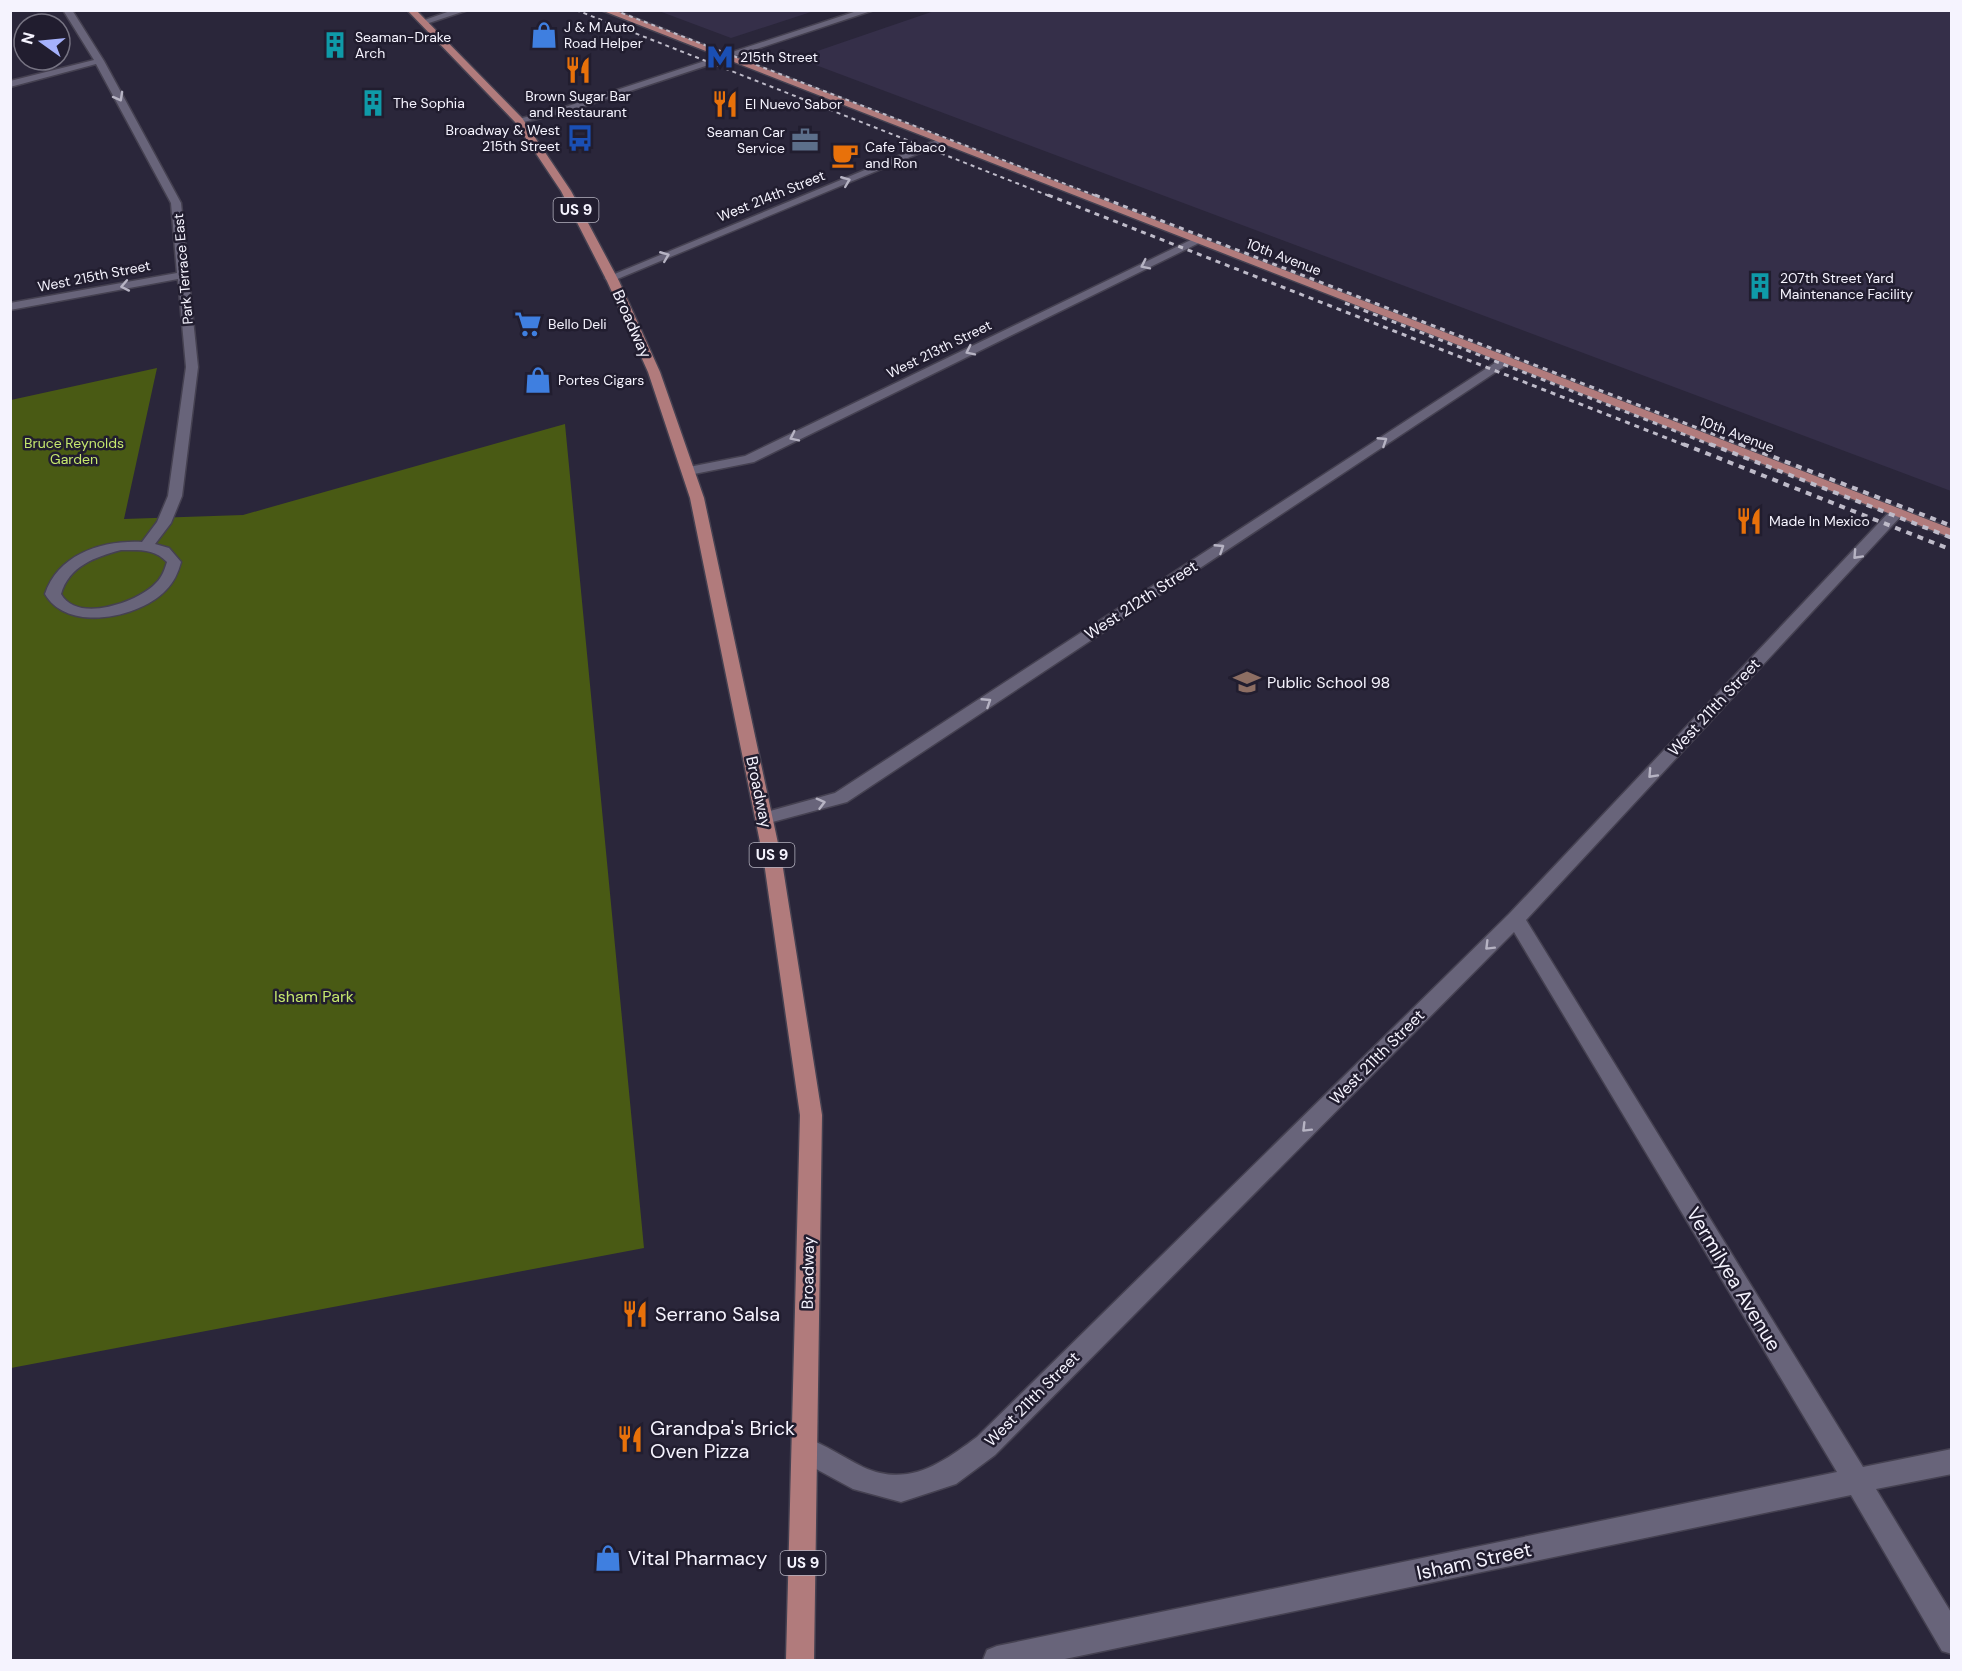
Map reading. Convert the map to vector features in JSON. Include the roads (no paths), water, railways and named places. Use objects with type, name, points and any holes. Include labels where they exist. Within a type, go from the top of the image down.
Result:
[{"type":"main road","name":"Broadway","points":[[411,10],[519,120],[566,191],[611,278],[654,372],[689,471],[765,818],[811,1115],[800,1660]]},
{"type":"main road","name":"10th Avenue","points":[[605,10],[1952,534]]},
{"type":"street","name":"Park Terrace East","points":[[68,10],[99,61],[176,203],[192,367],[175,496],[164,524],[146,546]]},
{"type":"street","points":[[423,22],[464,10]]},
{"type":"street","points":[[519,120],[561,111],[870,10]]},
{"type":"street","points":[[10,84],[99,61]]},
{"type":"street","name":"West 214th Street","points":[[611,278],[941,142]]},
{"type":"street","name":"West 213th Street","points":[[689,471],[749,459],[1197,240]]},
{"type":"street","name":"West 215th Street","points":[[10,307],[183,275]]},
{"type":"street","name":"West 212th Street","points":[[765,818],[841,798],[1507,359]]},
{"type":"street","name":"West 211th Street","points":[[805,1449],[862,1480],[901,1489],[947,1475],[986,1446],[1516,919],[1897,512]]},
{"type":"street","points":[[121,546],[146,546],[162,550],[174,562],[173,574],[168,581],[148,598],[129,606],[90,612],[74,610],[60,604],[52,594],[55,581],[66,569],[82,558],[121,546]]},
{"type":"street","name":"Vermilyea Avenue","points":[[1516,919],[1952,1641]]},
{"type":"street","name":"Isham Street","points":[[997,1660],[1952,1461]]},
{"type":"railway","points":[[576,10],[1052,197]]},
{"type":"railway","points":[[614,10],[1099,197]]},
{"type":"railway","points":[[1048,195],[1687,446]]},
{"type":"railway","points":[[1095,195],[1744,446]]},
{"type":"railway","points":[[1345,303],[1714,446]]},
{"type":"railway","points":[[1683,444],[1952,550]]},
{"type":"railway","points":[[1710,444],[1952,538]]},
{"type":"railway","points":[[1740,444],[1952,526]]},
{"type":"place","name":"J & M Auto Road Helper","points":[[544,35]]},
{"type":"place","name":"Seaman-Drake Arch","points":[[335,45]]},
{"type":"place","name":"215th Street","points":[[720,57]]},
{"type":"place","name":"Brown Sugar Bar and Restaurant","points":[[578,70]]},
{"type":"place","name":"The Sophia","points":[[373,103]]},
{"type":"place","name":"El Nuevo Sabor","points":[[725,104]]},
{"type":"place","name":"Broadway & West 215th Street","points":[[580,138]]},
{"type":"place","name":"Seaman Car Service","points":[[805,140]]},
{"type":"place","name":"Cafe Tabaco and Ron","points":[[845,155]]},
{"type":"place","name":"207th Street Yard Maintenance Facility","points":[[1760,286]]},
{"type":"place","name":"Bello Deli","points":[[528,324]]},
{"type":"place","name":"Portes Cigars","points":[[538,380]]},
{"type":"place","name":"Made In Mexico","points":[[1749,521]]},
{"type":"place","name":"Public School 98","points":[[1247,682]]},
{"type":"place","name":"Serrano Salsa","points":[[635,1314]]},
{"type":"place","name":"Grandpa's Brick Oven Pizza","points":[[630,1439]]},
{"type":"place","name":"Vital Pharmacy","points":[[608,1558]]},
{"type":"park label","name":"Bruce Reynolds Garden","points":[[74,451]]},
{"type":"park label","name":"Isham Park","points":[[314,996]]}]
